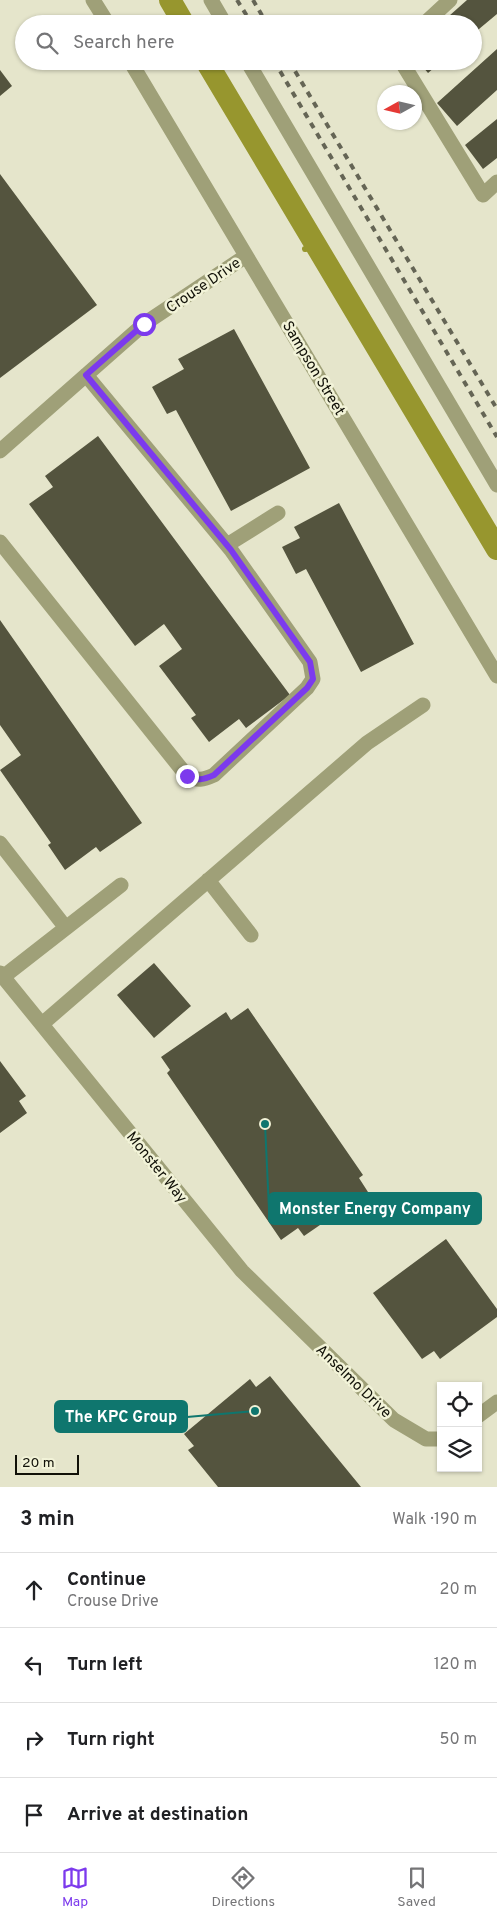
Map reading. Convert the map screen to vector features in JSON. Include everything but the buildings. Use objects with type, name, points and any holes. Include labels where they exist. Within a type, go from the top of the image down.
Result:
[{"type":"street","points":[[93,0],[102,15]]},
{"type":"street","points":[[211,0],[220,15]]},
{"type":"street","points":[[434,15],[450,0]]},
{"type":"street","name":"Sampson Street","points":[[135,70],[497,676]]},
{"type":"street","points":[[252,70],[497,485]]},
{"type":"street","points":[[407,70],[483,195],[497,182]]},
{"type":"street","name":"Crouse Drive","points":[[0,451],[144,324],[246,256]]},
{"type":"street","points":[[0,542],[187,776],[195,780],[204,780],[214,775],[307,688],[313,679],[310,662],[227,546],[86,375]]},
{"type":"street","points":[[227,546],[278,513]]},
{"type":"street","points":[[121,885],[2,975],[42,1024],[367,743],[424,705]]},
{"type":"street","points":[[0,844],[66,928]]},
{"type":"street","points":[[208,880],[251,935]]},
{"type":"street","name":"Monster Way","points":[[42,1024],[242,1271],[277,1305]]},
{"type":"street","name":"Anselmo Drive","points":[[277,1305],[394,1420],[426,1439],[437,1439]]},
{"type":"street","points":[[482,1413],[497,1402]]},
{"type":"waterway","points":[[170,0],[179,15]]},
{"type":"waterway","points":[[211,70],[497,549]]},
{"type":"waterway","points":[[305,249],[317,247]]},
{"type":"railway","points":[[237,0],[246,15]]},
{"type":"railway","points":[[253,0],[262,15]]},
{"type":"railway","points":[[279,70],[497,437]]},
{"type":"railway","points":[[294,70],[497,409]]},
{"type":"place","name":"Monster Energy Company","points":[[265,1124]]},
{"type":"place","name":"The KPC Group","points":[[255,1411]]},
{"type":"route","points":[[144,324],[86,375],[231,550],[310,662],[313,679],[307,688],[214,775],[204,780],[195,780],[187,776]]}]
